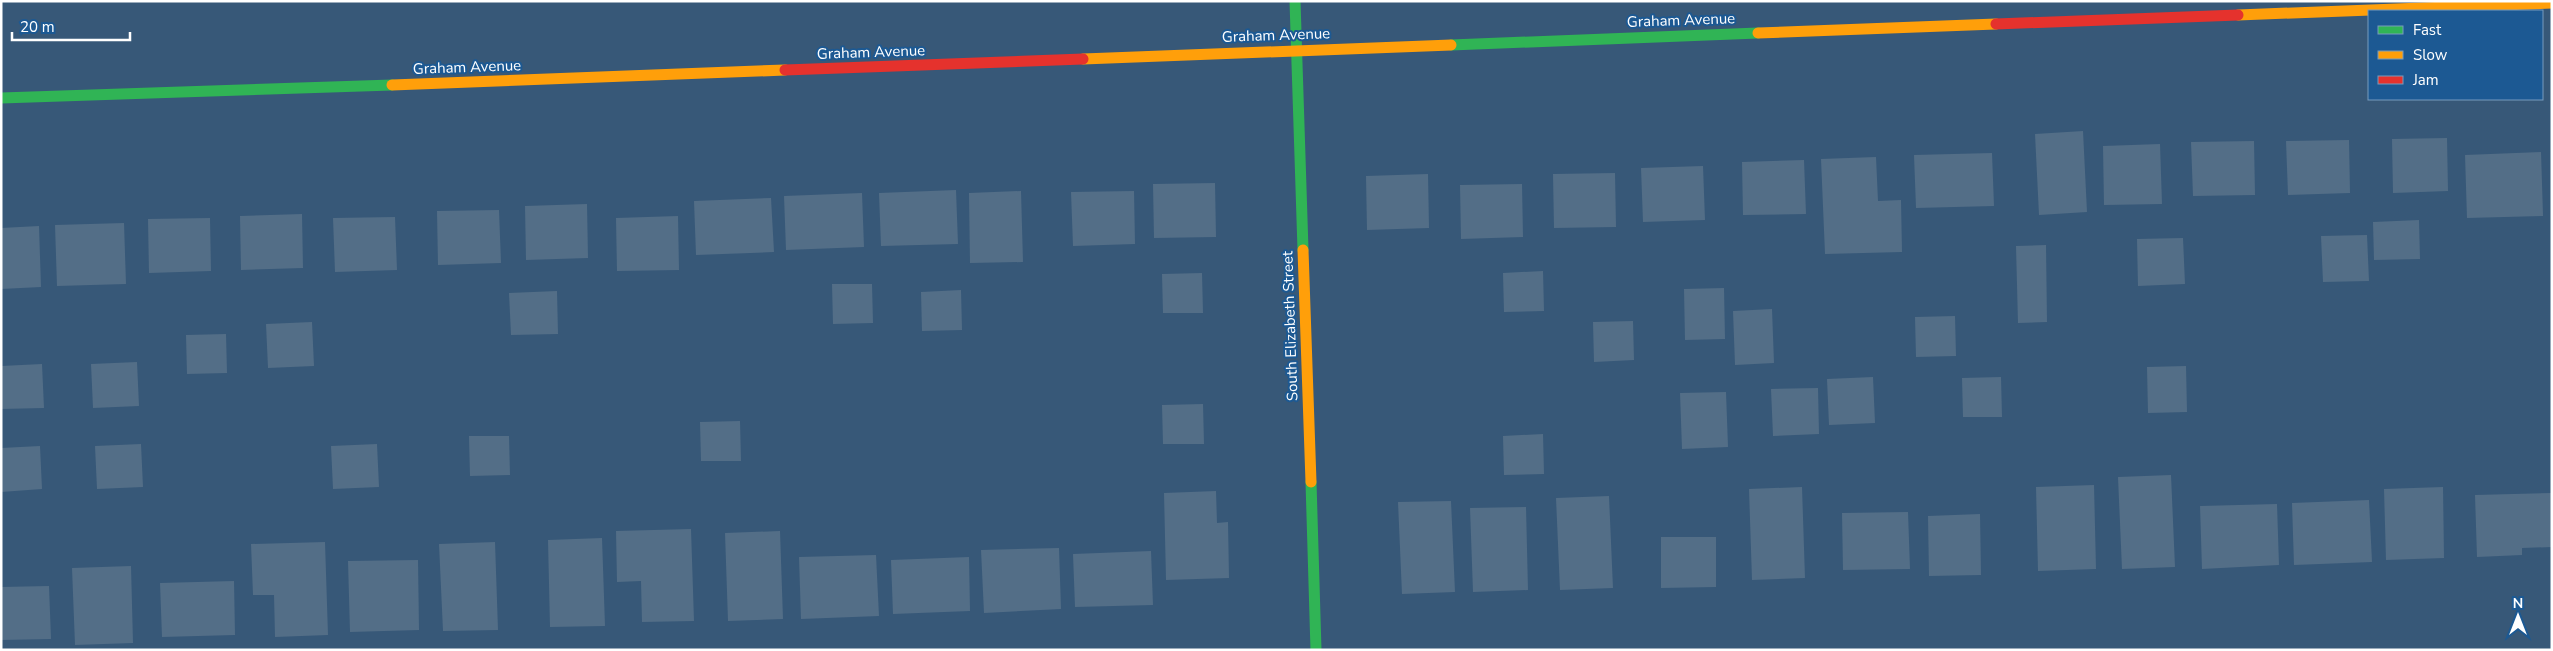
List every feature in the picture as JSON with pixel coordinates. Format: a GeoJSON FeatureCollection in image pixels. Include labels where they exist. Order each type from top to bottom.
{"type":"FeatureCollection","features":[{"type":"Feature","properties":{"kind":"street","name":"South Elizabeth Street"},"geometry":{"type":"LineString","coordinates":[[1295,1],[1316,650]]}},
{"type":"Feature","properties":{"kind":"street","name":"Graham Avenue"},"geometry":{"type":"LineString","coordinates":[[1,98],[598,78],[1296,49],[2552,3]]}},
{"type":"Feature","properties":{"kind":"building"},"geometry":{"type":"Polygon","coordinates":[[[2083,131],[2087,212],[2039,215],[2035,134],[2083,131]]]}},
{"type":"Feature","properties":{"kind":"building"},"geometry":{"type":"Polygon","coordinates":[[[2447,138],[2448,191],[2393,193],[2392,139],[2447,138]]]}},
{"type":"Feature","properties":{"kind":"building"},"geometry":{"type":"Polygon","coordinates":[[[2349,140],[2350,193],[2288,195],[2286,141],[2349,140]]]}},
{"type":"Feature","properties":{"kind":"building"},"geometry":{"type":"Polygon","coordinates":[[[2254,141],[2255,195],[2193,196],[2191,142],[2254,141]]]}},
{"type":"Feature","properties":{"kind":"building"},"geometry":{"type":"Polygon","coordinates":[[[2160,144],[2162,204],[2104,205],[2103,146],[2160,144]]]}},
{"type":"Feature","properties":{"kind":"building"},"geometry":{"type":"Polygon","coordinates":[[[2541,152],[2543,216],[2467,218],[2465,155],[2541,152]]]}},
{"type":"Feature","properties":{"kind":"building"},"geometry":{"type":"Polygon","coordinates":[[[1992,153],[1994,206],[1916,208],[1914,155],[1992,153]]]}},
{"type":"Feature","properties":{"kind":"building"},"geometry":{"type":"Polygon","coordinates":[[[1876,157],[1878,201],[1901,200],[1902,252],[1825,254],[1821,159],[1876,157]]]}},
{"type":"Feature","properties":{"kind":"building"},"geometry":{"type":"Polygon","coordinates":[[[1804,160],[1806,214],[1743,215],[1742,162],[1804,160]]]}},
{"type":"Feature","properties":{"kind":"building"},"geometry":{"type":"Polygon","coordinates":[[[1703,166],[1705,220],[1643,222],[1641,168],[1703,166]]]}},
{"type":"Feature","properties":{"kind":"building"},"geometry":{"type":"Polygon","coordinates":[[[1615,173],[1616,227],[1554,228],[1553,174],[1615,173]]]}},
{"type":"Feature","properties":{"kind":"building"},"geometry":{"type":"Polygon","coordinates":[[[1428,174],[1429,228],[1367,230],[1366,176],[1428,174]]]}},
{"type":"Feature","properties":{"kind":"building"},"geometry":{"type":"Polygon","coordinates":[[[1215,183],[1216,237],[1154,238],[1153,184],[1215,183]]]}},
{"type":"Feature","properties":{"kind":"building"},"geometry":{"type":"Polygon","coordinates":[[[1522,184],[1523,237],[1461,239],[1460,185],[1522,184]]]}},
{"type":"Feature","properties":{"kind":"building"},"geometry":{"type":"Polygon","coordinates":[[[956,190],[958,244],[881,246],[879,193],[956,190]]]}},
{"type":"Feature","properties":{"kind":"building"},"geometry":{"type":"Polygon","coordinates":[[[1021,191],[1023,262],[970,263],[969,193],[1021,191]]]}},
{"type":"Feature","properties":{"kind":"building"},"geometry":{"type":"Polygon","coordinates":[[[1134,191],[1135,244],[1073,246],[1071,192],[1134,191]]]}},
{"type":"Feature","properties":{"kind":"building"},"geometry":{"type":"Polygon","coordinates":[[[862,193],[864,247],[786,250],[784,196],[862,193]]]}},
{"type":"Feature","properties":{"kind":"building"},"geometry":{"type":"Polygon","coordinates":[[[771,198],[774,252],[696,255],[694,201],[771,198]]]}},
{"type":"Feature","properties":{"kind":"building"},"geometry":{"type":"Polygon","coordinates":[[[587,204],[588,258],[526,260],[525,206],[587,204]]]}},
{"type":"Feature","properties":{"kind":"building"},"geometry":{"type":"Polygon","coordinates":[[[499,210],[501,263],[438,265],[437,211],[499,210]]]}},
{"type":"Feature","properties":{"kind":"building"},"geometry":{"type":"Polygon","coordinates":[[[302,214],[303,268],[241,270],[240,216],[302,214]]]}},
{"type":"Feature","properties":{"kind":"building"},"geometry":{"type":"Polygon","coordinates":[[[678,216],[679,270],[617,271],[616,218],[678,216]]]}},
{"type":"Feature","properties":{"kind":"building"},"geometry":{"type":"Polygon","coordinates":[[[395,217],[397,270],[335,272],[333,218],[395,217]]]}},
{"type":"Feature","properties":{"kind":"building"},"geometry":{"type":"Polygon","coordinates":[[[210,218],[211,271],[149,273],[148,219],[210,218]]]}},
{"type":"Feature","properties":{"kind":"building"},"geometry":{"type":"Polygon","coordinates":[[[2419,220],[2420,259],[2374,260],[2373,222],[2419,220]]]}},
{"type":"Feature","properties":{"kind":"building"},"geometry":{"type":"Polygon","coordinates":[[[124,223],[126,284],[57,286],[55,225],[124,223]]]}},
{"type":"Feature","properties":{"kind":"building"},"geometry":{"type":"Polygon","coordinates":[[[39,226],[41,287],[1,289],[1,228],[39,226]]]}},
{"type":"Feature","properties":{"kind":"building"},"geometry":{"type":"Polygon","coordinates":[[[2367,235],[2369,281],[2323,282],[2321,236],[2367,235]]]}},
{"type":"Feature","properties":{"kind":"building"},"geometry":{"type":"Polygon","coordinates":[[[2183,238],[2185,284],[2138,286],[2137,239],[2183,238]]]}},
{"type":"Feature","properties":{"kind":"building"},"geometry":{"type":"Polygon","coordinates":[[[2046,245],[2047,322],[2018,323],[2016,246],[2046,245]]]}},
{"type":"Feature","properties":{"kind":"building"},"geometry":{"type":"Polygon","coordinates":[[[1543,271],[1544,311],[1504,312],[1503,273],[1543,271]]]}},
{"type":"Feature","properties":{"kind":"building"},"geometry":{"type":"Polygon","coordinates":[[[1202,273],[1203,313],[1163,313],[1162,274],[1202,273]]]}},
{"type":"Feature","properties":{"kind":"building"},"geometry":{"type":"Polygon","coordinates":[[[832,284],[872,284],[873,323],[833,324],[832,284]]]}},
{"type":"Feature","properties":{"kind":"building"},"geometry":{"type":"Polygon","coordinates":[[[1724,288],[1725,339],[1685,340],[1684,289],[1724,288]]]}},
{"type":"Feature","properties":{"kind":"building"},"geometry":{"type":"Polygon","coordinates":[[[961,290],[962,330],[922,331],[921,292],[961,290]]]}},
{"type":"Feature","properties":{"kind":"building"},"geometry":{"type":"Polygon","coordinates":[[[557,291],[558,334],[511,335],[509,293],[557,291]]]}},
{"type":"Feature","properties":{"kind":"building"},"geometry":{"type":"Polygon","coordinates":[[[1772,309],[1774,363],[1735,365],[1733,311],[1772,309]]]}},
{"type":"Feature","properties":{"kind":"building"},"geometry":{"type":"Polygon","coordinates":[[[1955,316],[1956,356],[1916,357],[1915,317],[1955,316]]]}},
{"type":"Feature","properties":{"kind":"building"},"geometry":{"type":"Polygon","coordinates":[[[1633,321],[1634,360],[1594,362],[1593,322],[1633,321]]]}},
{"type":"Feature","properties":{"kind":"building"},"geometry":{"type":"Polygon","coordinates":[[[312,322],[314,366],[268,368],[266,324],[312,322]]]}},
{"type":"Feature","properties":{"kind":"building"},"geometry":{"type":"Polygon","coordinates":[[[226,334],[227,373],[187,374],[186,335],[226,334]]]}},
{"type":"Feature","properties":{"kind":"building"},"geometry":{"type":"Polygon","coordinates":[[[137,362],[139,406],[93,408],[91,364],[137,362]]]}},
{"type":"Feature","properties":{"kind":"building"},"geometry":{"type":"Polygon","coordinates":[[[42,364],[44,408],[1,409],[1,366],[42,364]]]}},
{"type":"Feature","properties":{"kind":"building"},"geometry":{"type":"Polygon","coordinates":[[[2186,366],[2187,412],[2148,413],[2147,367],[2186,366]]]}},
{"type":"Feature","properties":{"kind":"building"},"geometry":{"type":"Polygon","coordinates":[[[1873,377],[1875,423],[1829,425],[1827,379],[1873,377]]]}},
{"type":"Feature","properties":{"kind":"building"},"geometry":{"type":"Polygon","coordinates":[[[2001,377],[2002,417],[1963,417],[1962,378],[2001,377]]]}},
{"type":"Feature","properties":{"kind":"building"},"geometry":{"type":"Polygon","coordinates":[[[1818,388],[1819,434],[1773,436],[1771,389],[1818,388]]]}},
{"type":"Feature","properties":{"kind":"building"},"geometry":{"type":"Polygon","coordinates":[[[1726,392],[1728,447],[1682,449],[1680,393],[1726,392]]]}},
{"type":"Feature","properties":{"kind":"building"},"geometry":{"type":"Polygon","coordinates":[[[1203,404],[1204,444],[1163,444],[1162,405],[1203,404]]]}},
{"type":"Feature","properties":{"kind":"building"},"geometry":{"type":"Polygon","coordinates":[[[740,421],[741,461],[701,461],[700,422],[740,421]]]}},
{"type":"Feature","properties":{"kind":"building"},"geometry":{"type":"Polygon","coordinates":[[[1543,434],[1544,474],[1504,475],[1503,436],[1543,434]]]}},
{"type":"Feature","properties":{"kind":"building"},"geometry":{"type":"Polygon","coordinates":[[[469,436],[509,436],[510,475],[470,476],[469,436]]]}},
{"type":"Feature","properties":{"kind":"building"},"geometry":{"type":"Polygon","coordinates":[[[141,444],[143,487],[97,489],[95,446],[141,444]]]}},
{"type":"Feature","properties":{"kind":"building"},"geometry":{"type":"Polygon","coordinates":[[[377,444],[379,487],[333,489],[331,446],[377,444]]]}},
{"type":"Feature","properties":{"kind":"building"},"geometry":{"type":"Polygon","coordinates":[[[40,446],[42,489],[1,492],[1,448],[40,446]]]}},
{"type":"Feature","properties":{"kind":"building"},"geometry":{"type":"Polygon","coordinates":[[[2171,475],[2175,567],[2122,569],[2118,477],[2171,475]]]}},
{"type":"Feature","properties":{"kind":"building"},"geometry":{"type":"Polygon","coordinates":[[[2094,485],[2096,569],[2038,571],[2036,487],[2094,485]]]}},
{"type":"Feature","properties":{"kind":"building"},"geometry":{"type":"Polygon","coordinates":[[[1802,487],[1805,578],[1752,580],[1749,489],[1802,487]]]}},
{"type":"Feature","properties":{"kind":"building"},"geometry":{"type":"Polygon","coordinates":[[[2443,487],[2444,558],[2386,560],[2384,489],[2443,487]]]}},
{"type":"Feature","properties":{"kind":"building"},"geometry":{"type":"Polygon","coordinates":[[[1216,491],[1217,523],[1228,522],[1229,578],[1166,580],[1164,493],[1216,491]]]}},
{"type":"Feature","properties":{"kind":"building"},"geometry":{"type":"Polygon","coordinates":[[[2552,493],[2552,547],[2522,548],[2522,555],[2477,557],[2475,495],[2552,493]]]}},
{"type":"Feature","properties":{"kind":"building"},"geometry":{"type":"Polygon","coordinates":[[[1609,496],[1613,588],[1560,590],[1556,498],[1609,496]]]}},
{"type":"Feature","properties":{"kind":"building"},"geometry":{"type":"Polygon","coordinates":[[[2369,500],[2372,562],[2294,565],[2292,503],[2369,500]]]}},
{"type":"Feature","properties":{"kind":"building"},"geometry":{"type":"Polygon","coordinates":[[[1451,501],[1455,592],[1402,594],[1398,502],[1451,501]]]}},
{"type":"Feature","properties":{"kind":"building"},"geometry":{"type":"Polygon","coordinates":[[[2277,504],[2279,565],[2202,569],[2200,506],[2277,504]]]}},
{"type":"Feature","properties":{"kind":"building"},"geometry":{"type":"Polygon","coordinates":[[[1526,507],[1528,590],[1473,592],[1470,508],[1526,507]]]}},
{"type":"Feature","properties":{"kind":"building"},"geometry":{"type":"Polygon","coordinates":[[[1908,512],[1910,569],[1843,570],[1842,513],[1908,512]]]}},
{"type":"Feature","properties":{"kind":"building"},"geometry":{"type":"Polygon","coordinates":[[[1980,514],[1981,575],[1929,576],[1928,516],[1980,514]]]}},
{"type":"Feature","properties":{"kind":"building"},"geometry":{"type":"Polygon","coordinates":[[[691,529],[694,621],[642,622],[641,581],[617,582],[616,531],[691,529]]]}},
{"type":"Feature","properties":{"kind":"building"},"geometry":{"type":"Polygon","coordinates":[[[780,531],[783,619],[728,621],[725,533],[780,531]]]}},
{"type":"Feature","properties":{"kind":"building"},"geometry":{"type":"Polygon","coordinates":[[[1661,537],[1716,537],[1716,587],[1661,588],[1661,537]]]}},
{"type":"Feature","properties":{"kind":"building"},"geometry":{"type":"Polygon","coordinates":[[[602,538],[605,626],[550,627],[548,540],[602,538]]]}},
{"type":"Feature","properties":{"kind":"building"},"geometry":{"type":"Polygon","coordinates":[[[325,542],[328,635],[275,637],[274,595],[253,595],[251,544],[325,542]]]}},
{"type":"Feature","properties":{"kind":"building"},"geometry":{"type":"Polygon","coordinates":[[[495,542],[498,630],[443,631],[439,544],[495,542]]]}},
{"type":"Feature","properties":{"kind":"building"},"geometry":{"type":"Polygon","coordinates":[[[1059,548],[1061,609],[984,613],[981,550],[1059,548]]]}},
{"type":"Feature","properties":{"kind":"building"},"geometry":{"type":"Polygon","coordinates":[[[1151,551],[1153,605],[1075,607],[1073,554],[1151,551]]]}},
{"type":"Feature","properties":{"kind":"building"},"geometry":{"type":"Polygon","coordinates":[[[876,555],[879,616],[801,619],[799,557],[876,555]]]}},
{"type":"Feature","properties":{"kind":"building"},"geometry":{"type":"Polygon","coordinates":[[[969,557],[970,611],[893,614],[891,560],[969,557]]]}},
{"type":"Feature","properties":{"kind":"building"},"geometry":{"type":"Polygon","coordinates":[[[418,560],[419,630],[350,632],[348,561],[418,560]]]}},
{"type":"Feature","properties":{"kind":"building"},"geometry":{"type":"Polygon","coordinates":[[[131,566],[133,643],[75,645],[72,568],[131,566]]]}},
{"type":"Feature","properties":{"kind":"building"},"geometry":{"type":"Polygon","coordinates":[[[234,581],[235,635],[162,637],[160,583],[234,581]]]}},
{"type":"Feature","properties":{"kind":"building"},"geometry":{"type":"Polygon","coordinates":[[[49,586],[51,639],[1,640],[1,587],[49,586]]]}},
{"type":"Feature","properties":{"kind":"traffic: fast"},"geometry":{"type":"LineString","coordinates":[[1295,1],[1303,250]]}},
{"type":"Feature","properties":{"kind":"traffic: fast"},"geometry":{"type":"LineString","coordinates":[[1451,45],[1758,33]]}},
{"type":"Feature","properties":{"kind":"traffic: fast"},"geometry":{"type":"LineString","coordinates":[[1,98],[392,85]]}},
{"type":"Feature","properties":{"kind":"traffic: fast"},"geometry":{"type":"LineString","coordinates":[[1311,482],[1316,650]]}},
{"type":"Feature","properties":{"kind":"traffic: slow"},"geometry":{"type":"LineString","coordinates":[[2369,10],[2552,3]]}},
{"type":"Feature","properties":{"kind":"traffic: slow"},"geometry":{"type":"LineString","coordinates":[[2238,15],[2368,10]]}},
{"type":"Feature","properties":{"kind":"traffic: slow"},"geometry":{"type":"LineString","coordinates":[[1758,33],[1996,24]]}},
{"type":"Feature","properties":{"kind":"traffic: slow"},"geometry":{"type":"LineString","coordinates":[[1083,59],[1451,45]]}},
{"type":"Feature","properties":{"kind":"traffic: slow"},"geometry":{"type":"LineString","coordinates":[[392,85],[785,70]]}},
{"type":"Feature","properties":{"kind":"traffic: slow"},"geometry":{"type":"LineString","coordinates":[[1303,250],[1311,482]]}},
{"type":"Feature","properties":{"kind":"traffic: jam"},"geometry":{"type":"LineString","coordinates":[[1996,24],[2238,15]]}},
{"type":"Feature","properties":{"kind":"traffic: jam"},"geometry":{"type":"LineString","coordinates":[[785,70],[1083,59]]}}]}
